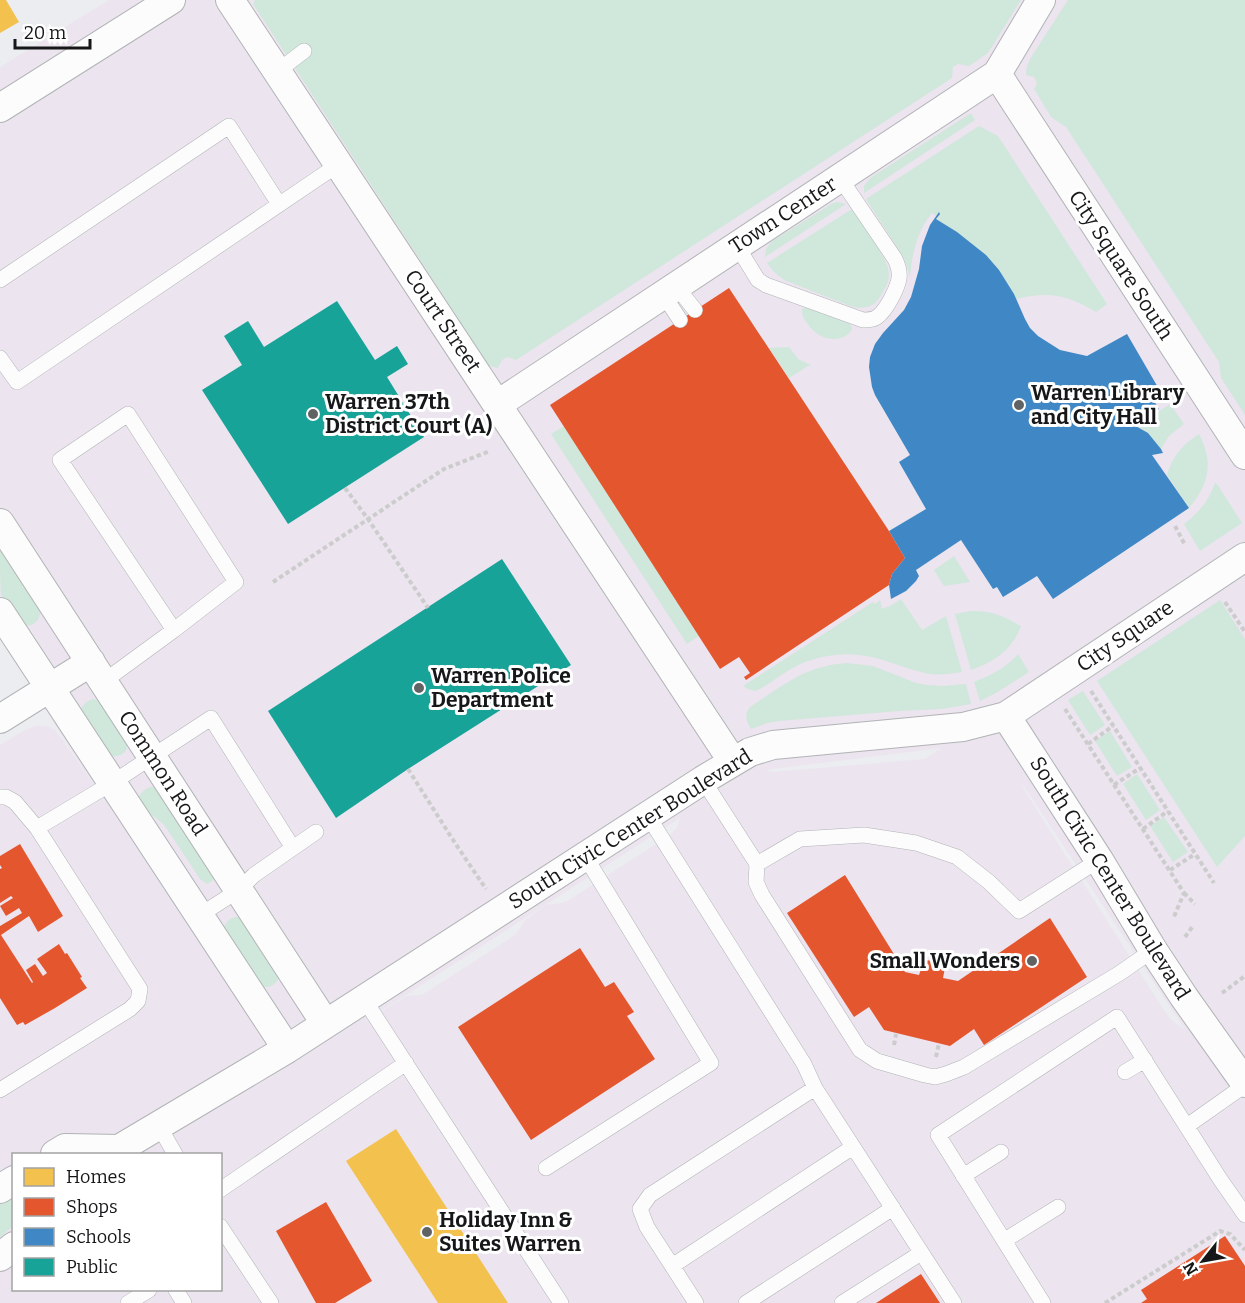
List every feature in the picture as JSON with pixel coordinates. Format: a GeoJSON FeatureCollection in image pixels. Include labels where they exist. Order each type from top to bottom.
{"type":"FeatureCollection","features":[{"type":"Feature","properties":{"kind":"street"},"geometry":{"type":"LineString","coordinates":[[0,108],[171,0]]}},
{"type":"Feature","properties":{"kind":"street","name":"Court Street"},"geometry":{"type":"LineString","coordinates":[[231,0],[733,762]]}},
{"type":"Feature","properties":{"kind":"street","name":"Town Center"},"geometry":{"type":"LineString","coordinates":[[498,404],[997,74],[1041,0]]}},
{"type":"Feature","properties":{"kind":"street","name":"City Square South"},"geometry":{"type":"LineString","coordinates":[[997,74],[1245,455]]}},
{"type":"Feature","properties":{"kind":"street","name":"Common Road"},"geometry":{"type":"LineString","coordinates":[[0,524],[325,1023]]}},
{"type":"Feature","properties":{"kind":"street","name":"City Square"},"geometry":{"type":"LineString","coordinates":[[1006,716],[1245,557]]}},
{"type":"Feature","properties":{"kind":"street"},"geometry":{"type":"LineString","coordinates":[[0,612],[287,1048]]}},
{"type":"Feature","properties":{"kind":"street"},"geometry":{"type":"LineString","coordinates":[[0,719],[51,688],[97,672]]}},
{"type":"Feature","properties":{"kind":"street","name":"South Civic Center Boulevard"},"geometry":{"type":"LineString","coordinates":[[117,1152],[287,1048],[750,752],[773,745],[963,727],[1006,716],[1100,860],[1184,997],[1245,1084]]}},
{"type":"Feature","properties":{"kind":"street"},"geometry":{"type":"LineString","coordinates":[[58,1153],[65,1148],[117,1152]]}},
{"type":"Feature","properties":{"kind":"street"},"geometry":{"type":"LineString","coordinates":[[0,1257],[12,1248]]}},
{"type":"Feature","properties":{"kind":"lane"},"geometry":{"type":"LineString","coordinates":[[278,71],[304,51]]}},
{"type":"Feature","properties":{"kind":"lane"},"geometry":{"type":"LineString","coordinates":[[0,280],[230,126],[279,204]]}},
{"type":"Feature","properties":{"kind":"lane"},"geometry":{"type":"LineString","coordinates":[[0,358],[16,382],[339,164]]}},
{"type":"Feature","properties":{"kind":"lane"},"geometry":{"type":"LineString","coordinates":[[737,246],[758,280],[771,288],[863,320],[877,317],[885,310],[897,287],[898,266],[840,178]]}},
{"type":"Feature","properties":{"kind":"lane"},"geometry":{"type":"LineString","coordinates":[[670,290],[695,310]]}},
{"type":"Feature","properties":{"kind":"lane"},"geometry":{"type":"LineString","coordinates":[[670,290],[680,320]]}},
{"type":"Feature","properties":{"kind":"lane"},"geometry":{"type":"LineString","coordinates":[[97,672],[174,630],[236,582],[128,414],[60,460],[174,630]]}},
{"type":"Feature","properties":{"kind":"lane"},"geometry":{"type":"LineString","coordinates":[[37,828],[112,783],[211,718],[293,848]]}},
{"type":"Feature","properties":{"kind":"lane"},"geometry":{"type":"LineString","coordinates":[[703,780],[757,864],[756,882],[762,895],[860,1050],[877,1061],[934,1077],[964,1067],[1154,950]]}},
{"type":"Feature","properties":{"kind":"lane"},"geometry":{"type":"LineString","coordinates":[[0,797],[6,797],[15,802],[37,828],[140,989],[138,1001],[130,1009],[0,1090]]}},
{"type":"Feature","properties":{"kind":"lane"},"geometry":{"type":"LineString","coordinates":[[648,816],[804,1064],[815,1088],[954,1303]]}},
{"type":"Feature","properties":{"kind":"lane"},"geometry":{"type":"LineString","coordinates":[[200,915],[239,890],[254,875],[316,832]]}},
{"type":"Feature","properties":{"kind":"lane"},"geometry":{"type":"LineString","coordinates":[[757,864],[800,839],[864,835],[916,843],[957,857],[989,882],[1019,911],[1100,860]]}},
{"type":"Feature","properties":{"kind":"lane"},"geometry":{"type":"LineString","coordinates":[[546,1167],[711,1063],[585,856]]}},
{"type":"Feature","properties":{"kind":"lane"},"geometry":{"type":"LineString","coordinates":[[364,999],[561,1303]]}},
{"type":"Feature","properties":{"kind":"lane"},"geometry":{"type":"LineString","coordinates":[[1043,1303],[938,1135],[1117,1017],[1245,1215]]}},
{"type":"Feature","properties":{"kind":"lane"},"geometry":{"type":"LineString","coordinates":[[1125,1072],[1145,1060]]}},
{"type":"Feature","properties":{"kind":"lane"},"geometry":{"type":"LineString","coordinates":[[222,1189],[406,1063]]}},
{"type":"Feature","properties":{"kind":"lane"},"geometry":{"type":"LineString","coordinates":[[1186,1126],[1245,1084]]}},
{"type":"Feature","properties":{"kind":"lane"},"geometry":{"type":"LineString","coordinates":[[696,1303],[648,1227],[640,1209],[650,1195],[815,1088]]}},
{"type":"Feature","properties":{"kind":"lane"},"geometry":{"type":"LineString","coordinates":[[159,1126],[174,1153]]}},
{"type":"Feature","properties":{"kind":"lane"},"geometry":{"type":"LineString","coordinates":[[672,1266],[854,1147]]}},
{"type":"Feature","properties":{"kind":"lane"},"geometry":{"type":"LineString","coordinates":[[963,1176],[1001,1152]]}},
{"type":"Feature","properties":{"kind":"lane"},"geometry":{"type":"LineString","coordinates":[[1005,1240],[1058,1207]]}},
{"type":"Feature","properties":{"kind":"lane"},"geometry":{"type":"LineString","coordinates":[[746,1303],[893,1208]]}},
{"type":"Feature","properties":{"kind":"lane"},"geometry":{"type":"LineString","coordinates":[[222,1229],[271,1303]]}},
{"type":"Feature","properties":{"kind":"lane"},"geometry":{"type":"LineString","coordinates":[[842,1303],[921,1253]]}},
{"type":"Feature","properties":{"kind":"lane"},"geometry":{"type":"LineString","coordinates":[[128,1303],[147,1291]]}},
{"type":"Feature","properties":{"kind":"path"},"geometry":{"type":"LineString","coordinates":[[273,582],[444,469],[490,451]]}},
{"type":"Feature","properties":{"kind":"path"},"geometry":{"type":"LineString","coordinates":[[345,488],[428,608]]}},
{"type":"Feature","properties":{"kind":"path"},"geometry":{"type":"LineString","coordinates":[[1174,526],[1185,545]]}},
{"type":"Feature","properties":{"kind":"path"},"geometry":{"type":"LineString","coordinates":[[1220,594],[1245,632]]}},
{"type":"Feature","properties":{"kind":"path"},"geometry":{"type":"LineString","coordinates":[[1086,683],[1214,883]]}},
{"type":"Feature","properties":{"kind":"path"},"geometry":{"type":"LineString","coordinates":[[1060,700],[1184,893],[1195,904]]}},
{"type":"Feature","properties":{"kind":"path"},"geometry":{"type":"LineString","coordinates":[[1088,744],[1113,726]]}},
{"type":"Feature","properties":{"kind":"path"},"geometry":{"type":"LineString","coordinates":[[1114,785],[1140,768]]}},
{"type":"Feature","properties":{"kind":"path"},"geometry":{"type":"LineString","coordinates":[[408,769],[454,843],[490,895]]}},
{"type":"Feature","properties":{"kind":"path"},"geometry":{"type":"LineString","coordinates":[[1143,828],[1168,811]]}},
{"type":"Feature","properties":{"kind":"path"},"geometry":{"type":"LineString","coordinates":[[1170,870],[1195,854]]}},
{"type":"Feature","properties":{"kind":"path"},"geometry":{"type":"LineString","coordinates":[[1173,919],[1184,893]]}},
{"type":"Feature","properties":{"kind":"path"},"geometry":{"type":"LineString","coordinates":[[1185,937],[1193,926]]}},
{"type":"Feature","properties":{"kind":"path"},"geometry":{"type":"LineString","coordinates":[[1222,993],[1245,976]]}},
{"type":"Feature","properties":{"kind":"path"},"geometry":{"type":"LineString","coordinates":[[1105,1303],[1220,1230],[1230,1234],[1245,1250]]}},
{"type":"Feature","properties":{"kind":"shaded area"},"geometry":{"type":"Polygon","coordinates":[[[109,0],[1245,0],[1245,1303],[0,1303],[0,745],[27,729],[47,726],[60,736],[96,789],[0,638],[0,67],[109,0]],[[941,748],[765,770],[773,772],[925,759],[941,748]],[[1021,782],[1165,1012],[1172,1021],[1184,1029],[1184,1028],[1021,782]],[[680,818],[364,1022],[407,996],[422,995],[509,939],[516,934],[525,920],[546,905],[569,900],[670,835],[677,828],[680,818]]]}},
{"type":"Feature","properties":{"kind":"green space"},"geometry":{"type":"Polygon","coordinates":[[[255,0],[1021,0],[988,53],[969,66],[958,64],[953,67],[952,78],[516,360],[507,357],[502,360],[498,368],[486,365],[461,329],[458,318],[253,4],[255,0]]]}},
{"type":"Feature","properties":{"kind":"green space"},"geometry":{"type":"Polygon","coordinates":[[[1068,0],[1245,0],[1245,415],[1221,378],[1219,362],[1066,127],[1051,117],[1034,89],[1037,83],[1034,77],[1026,75],[1030,59],[1068,0]]]}},
{"type":"Feature","properties":{"kind":"green space"},"geometry":{"type":"Polygon","coordinates":[[[971,113],[975,120],[864,193],[864,186],[870,178],[971,113]]]}},
{"type":"Feature","properties":{"kind":"green space"},"geometry":{"type":"Polygon","coordinates":[[[979,126],[998,136],[1107,304],[1096,312],[1067,298],[1057,296],[1038,295],[1016,299],[1002,276],[982,254],[959,234],[936,219],[939,212],[936,216],[932,213],[919,235],[910,277],[905,260],[866,199],[979,126]]]}},
{"type":"Feature","properties":{"kind":"green space"},"geometry":{"type":"Polygon","coordinates":[[[838,202],[846,204],[765,257],[766,249],[771,242],[838,202]]]}},
{"type":"Feature","properties":{"kind":"green space"},"geometry":{"type":"Polygon","coordinates":[[[852,209],[888,267],[889,277],[886,285],[873,305],[862,308],[853,307],[784,280],[767,263],[852,209]]]}},
{"type":"Feature","properties":{"kind":"green space"},"geometry":{"type":"Polygon","coordinates":[[[805,308],[850,324],[852,330],[841,338],[822,336],[811,329],[805,320],[802,309],[805,308]]]}},
{"type":"Feature","properties":{"kind":"green space"},"geometry":{"type":"Polygon","coordinates":[[[789,347],[798,359],[811,365],[789,378],[769,348],[789,347]]]}},
{"type":"Feature","properties":{"kind":"green space"},"geometry":{"type":"Polygon","coordinates":[[[1170,404],[1184,424],[1169,436],[1161,449],[1148,433],[1137,426],[1170,404]]]}},
{"type":"Feature","properties":{"kind":"green space"},"geometry":{"type":"Polygon","coordinates":[[[564,426],[699,636],[687,644],[551,434],[564,426]]]}},
{"type":"Feature","properties":{"kind":"green space"},"geometry":{"type":"Polygon","coordinates":[[[1199,434],[1207,454],[1207,473],[1201,490],[1189,508],[1167,475],[1179,452],[1199,434]]]}},
{"type":"Feature","properties":{"kind":"green space"},"geometry":{"type":"Polygon","coordinates":[[[1215,483],[1242,523],[1200,551],[1184,524],[1203,506],[1215,483]]]}},
{"type":"Feature","properties":{"kind":"green space"},"geometry":{"type":"Polygon","coordinates":[[[0,546],[40,607],[40,616],[32,625],[24,625],[18,620],[1,594],[0,546]]]}},
{"type":"Feature","properties":{"kind":"green space"},"geometry":{"type":"Polygon","coordinates":[[[954,556],[970,582],[944,586],[934,570],[954,556]]]}},
{"type":"Feature","properties":{"kind":"green space"},"geometry":{"type":"Polygon","coordinates":[[[901,599],[922,630],[946,616],[962,672],[930,674],[876,658],[837,655],[801,664],[756,691],[743,686],[873,602],[875,604],[880,600],[882,609],[901,599]]]}},
{"type":"Feature","properties":{"kind":"green space"},"geometry":{"type":"Polygon","coordinates":[[[1220,600],[1245,639],[1245,836],[1217,867],[1097,681],[1220,600]]]}},
{"type":"Feature","properties":{"kind":"green space"},"geometry":{"type":"Polygon","coordinates":[[[971,611],[997,614],[1021,626],[1013,641],[1002,654],[971,670],[955,614],[971,611]]]}},
{"type":"Feature","properties":{"kind":"green space"},"geometry":{"type":"Polygon","coordinates":[[[1018,654],[1029,672],[980,701],[974,682],[998,671],[1018,654]]]}},
{"type":"Feature","properties":{"kind":"green space"},"geometry":{"type":"Polygon","coordinates":[[[846,663],[873,666],[916,683],[943,686],[966,684],[971,704],[942,709],[779,721],[751,729],[746,718],[750,707],[807,672],[846,663]]]}},
{"type":"Feature","properties":{"kind":"green space"},"geometry":{"type":"Polygon","coordinates":[[[1083,691],[1105,725],[1090,735],[1068,700],[1083,691]]]}},
{"type":"Feature","properties":{"kind":"green space"},"geometry":{"type":"Polygon","coordinates":[[[92,699],[98,700],[128,745],[122,754],[110,756],[80,711],[84,704],[92,699]]]}},
{"type":"Feature","properties":{"kind":"green space"},"geometry":{"type":"Polygon","coordinates":[[[1110,731],[1132,767],[1117,776],[1095,741],[1110,731]]]}},
{"type":"Feature","properties":{"kind":"green space"},"geometry":{"type":"Polygon","coordinates":[[[1137,774],[1160,810],[1146,820],[1123,784],[1137,774]]]}},
{"type":"Feature","properties":{"kind":"green space"},"geometry":{"type":"Polygon","coordinates":[[[150,787],[156,787],[214,879],[211,882],[207,884],[200,879],[165,826],[141,804],[139,797],[150,787]]]}},
{"type":"Feature","properties":{"kind":"green space"},"geometry":{"type":"Polygon","coordinates":[[[1164,817],[1188,852],[1173,862],[1150,826],[1164,817]]]}},
{"type":"Feature","properties":{"kind":"green space"},"geometry":{"type":"Polygon","coordinates":[[[241,917],[280,975],[273,985],[262,987],[223,929],[228,921],[241,917]]]}},
{"type":"Feature","properties":{"kind":"green space"},"geometry":{"type":"Polygon","coordinates":[[[12,1195],[12,1227],[0,1237],[0,1203],[12,1195]]]}},
{"type":"Feature","properties":{"kind":"building: Homes"},"geometry":{"type":"Polygon","coordinates":[[[0,0],[6,0],[19,22],[0,33],[0,0]]]}},
{"type":"Feature","properties":{"kind":"building: Homes","name":"Holiday Inn & Suites Warren"},"geometry":{"type":"Polygon","coordinates":[[[396,1129],[508,1303],[438,1303],[346,1161],[396,1129]]]}},
{"type":"Feature","properties":{"kind":"building: Shops"},"geometry":{"type":"Polygon","coordinates":[[[729,288],[905,558],[892,574],[889,585],[746,680],[744,677],[750,673],[739,657],[720,669],[550,405],[729,288]]]}},
{"type":"Feature","properties":{"kind":"building: Shops"},"geometry":{"type":"Polygon","coordinates":[[[20,844],[63,916],[38,932],[29,916],[1,935],[32,983],[26,970],[35,964],[43,976],[47,973],[37,959],[59,944],[65,954],[67,953],[87,988],[25,1025],[23,1022],[17,1025],[0,998],[0,926],[22,913],[19,908],[6,916],[0,906],[13,898],[11,896],[0,903],[0,869],[2,868],[0,856],[20,844]]]}},
{"type":"Feature","properties":{"kind":"building: Shops","name":"Small Wonders"},"geometry":{"type":"Polygon","coordinates":[[[845,875],[905,972],[919,975],[924,960],[946,962],[943,978],[958,981],[1050,918],[1087,977],[984,1045],[974,1029],[950,1046],[884,1030],[869,1007],[854,1017],[787,913],[845,875]]]}},
{"type":"Feature","properties":{"kind":"building: Shops"},"geometry":{"type":"Polygon","coordinates":[[[580,948],[605,987],[614,982],[634,1012],[627,1016],[655,1059],[531,1140],[458,1027],[580,948]]]}},
{"type":"Feature","properties":{"kind":"building: Shops"},"geometry":{"type":"Polygon","coordinates":[[[326,1202],[372,1281],[335,1303],[316,1303],[276,1231],[326,1202]]]}},
{"type":"Feature","properties":{"kind":"building: Shops"},"geometry":{"type":"Polygon","coordinates":[[[1225,1236],[1245,1266],[1245,1303],[1141,1303],[1147,1299],[1141,1290],[1225,1236]]]}},
{"type":"Feature","properties":{"kind":"building: Shops"},"geometry":{"type":"Polygon","coordinates":[[[921,1274],[940,1303],[876,1303],[921,1274]]]}},
{"type":"Feature","properties":{"kind":"building: Schools","name":"Warren Library and City Hall"},"geometry":{"type":"Polygon","coordinates":[[[939,212],[936,219],[986,255],[999,270],[1014,294],[1030,328],[1038,336],[1060,350],[1087,356],[1127,334],[1163,396],[1154,401],[1159,409],[1134,425],[1148,433],[1161,449],[1163,453],[1152,455],[1189,508],[1053,599],[1037,576],[1003,597],[997,587],[993,589],[961,540],[916,570],[919,576],[916,581],[906,591],[891,599],[889,585],[892,574],[905,558],[889,531],[926,509],[899,462],[910,455],[875,395],[869,367],[870,357],[875,344],[904,310],[911,297],[919,269],[922,246],[930,225],[939,212]]]}},
{"type":"Feature","properties":{"kind":"building: Public","name":"Warren 37th District Court (A)"},"geometry":{"type":"Polygon","coordinates":[[[337,301],[375,360],[397,346],[408,364],[387,377],[424,437],[288,524],[202,390],[242,365],[224,336],[248,321],[264,347],[337,301]]]}},
{"type":"Feature","properties":{"kind":"building: Public","name":"Warren Police Department"},"geometry":{"type":"Polygon","coordinates":[[[502,559],[571,665],[336,818],[268,711],[502,559]]]}},
{"type":"Feature","properties":{"kind":"place","name":"Warren Library and City Hall"},"geometry":{"type":"Point","coordinates":[1019,405]}},
{"type":"Feature","properties":{"kind":"place","name":"Warren 37th District Court (A)"},"geometry":{"type":"Point","coordinates":[313,414]}},
{"type":"Feature","properties":{"kind":"place","name":"Warren Police Department"},"geometry":{"type":"Point","coordinates":[419,688]}},
{"type":"Feature","properties":{"kind":"place","name":"Small Wonders"},"geometry":{"type":"Point","coordinates":[1032,961]}},
{"type":"Feature","properties":{"kind":"place","name":"Holiday Inn & Suites Warren"},"geometry":{"type":"Point","coordinates":[427,1232]}}]}
